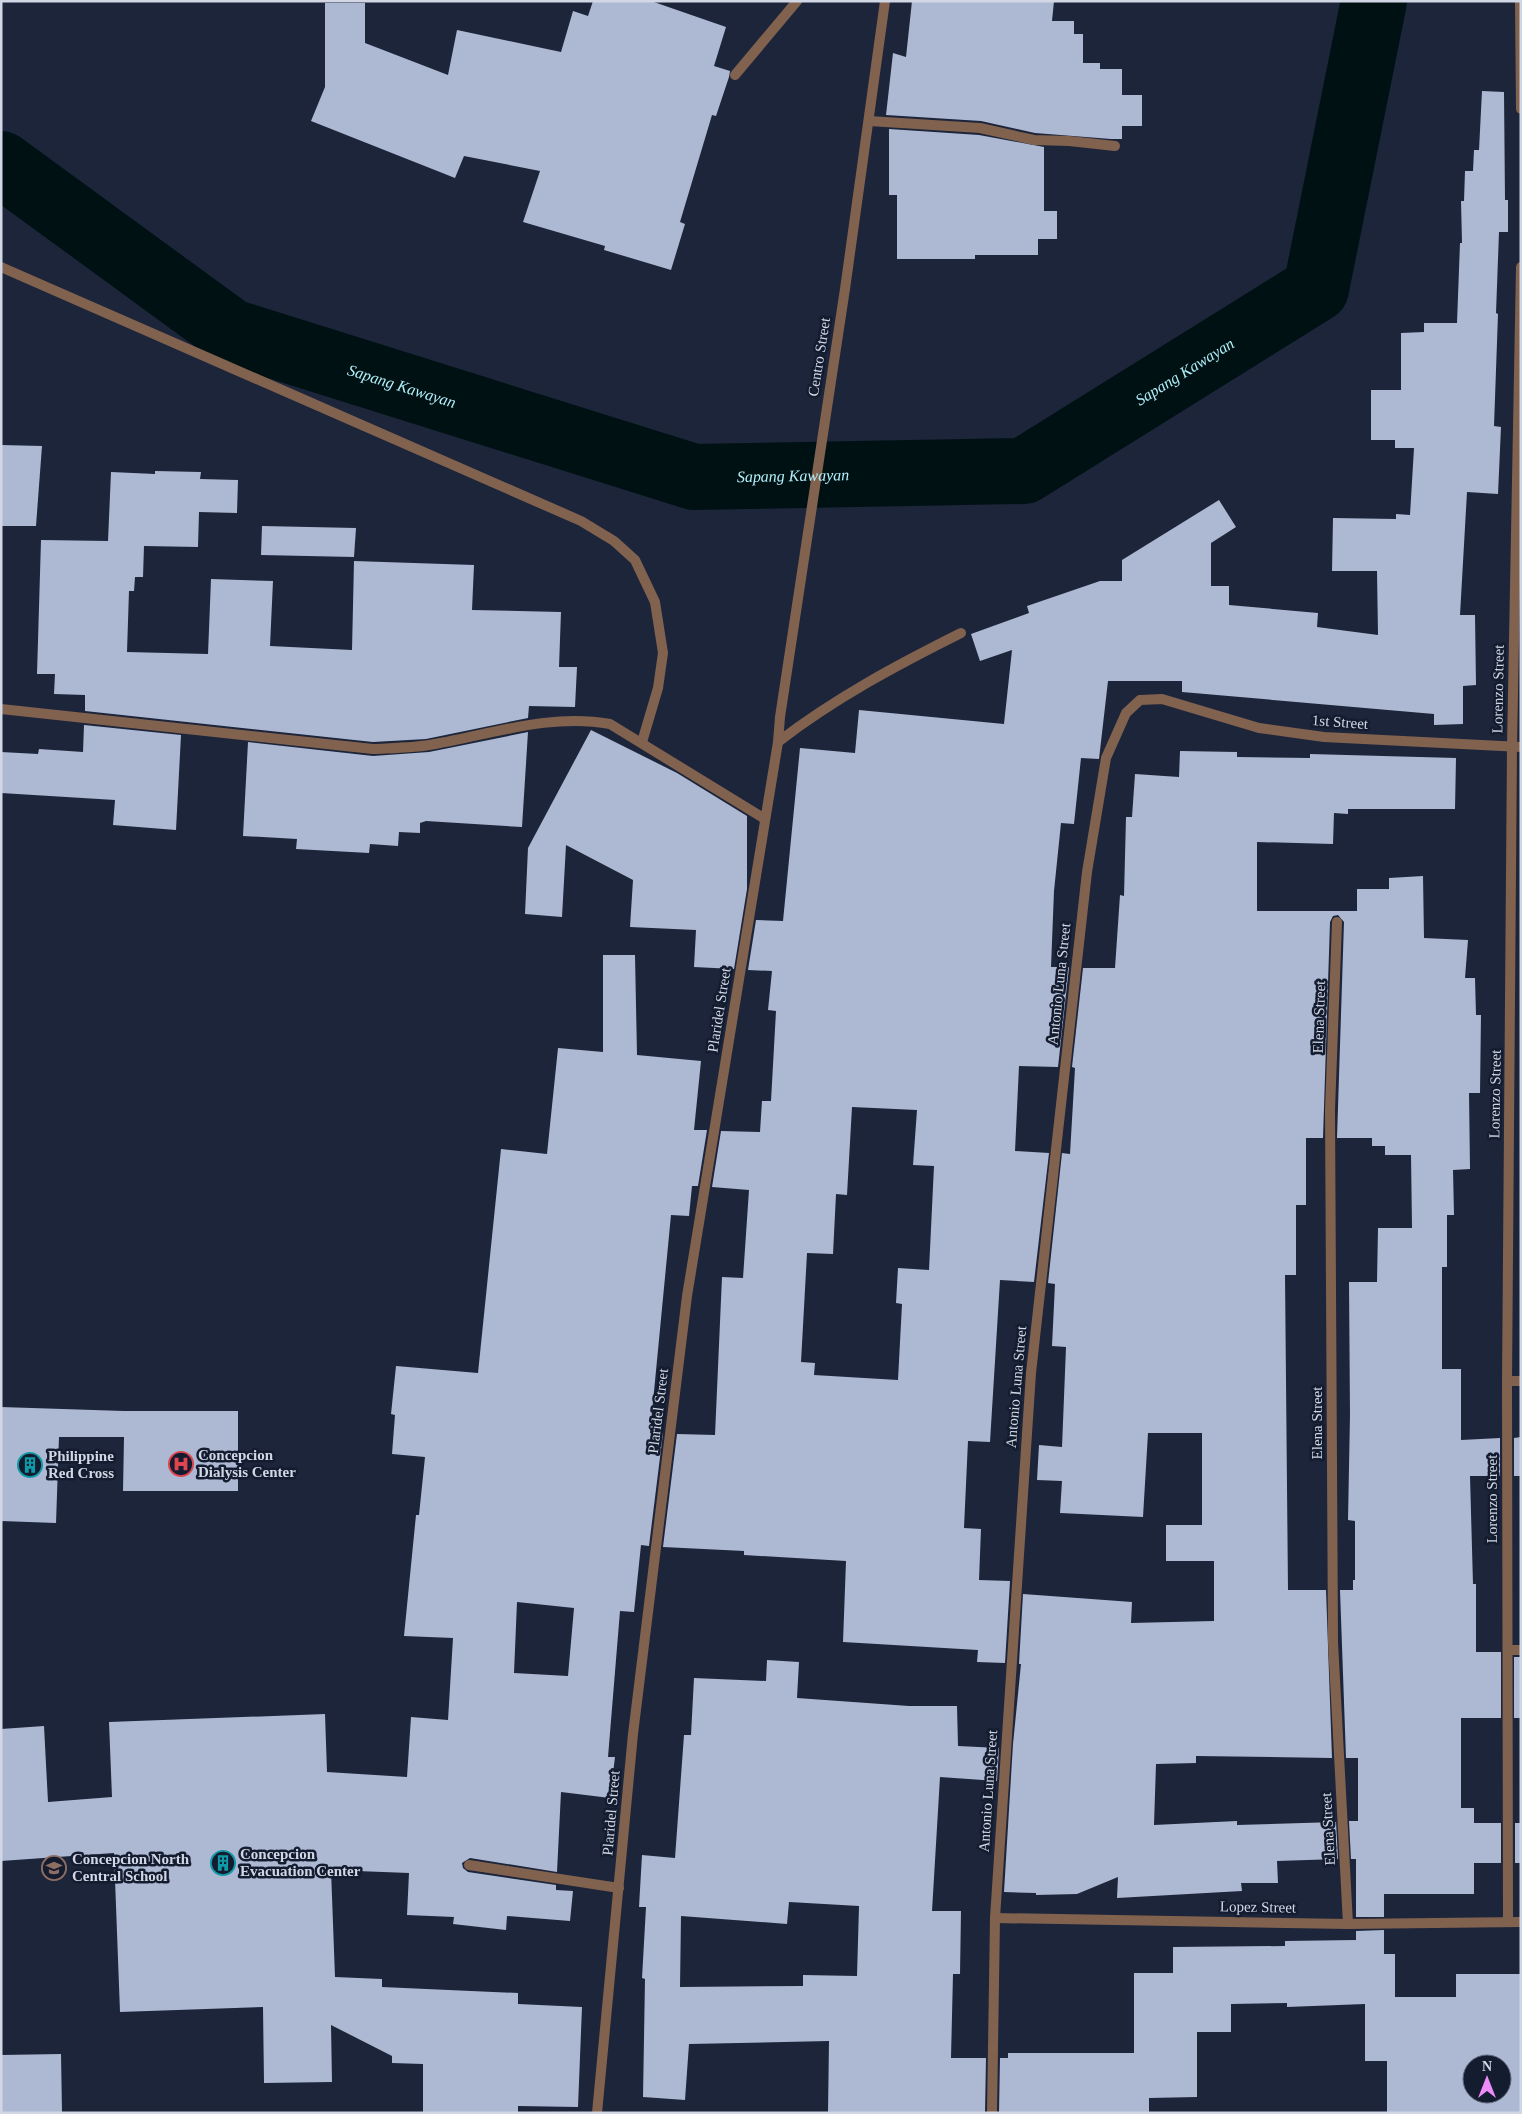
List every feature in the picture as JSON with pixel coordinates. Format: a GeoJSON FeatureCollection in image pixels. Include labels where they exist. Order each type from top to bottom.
{"type":"FeatureCollection","features":[{"type":"Feature","properties":{"kind":"street"},"geometry":{"type":"LineString","coordinates":[[735,75],[797,1]]}},
{"type":"Feature","properties":{"kind":"street","name":"Centro Street"},"geometry":{"type":"LineString","coordinates":[[780,717],[845,289],[885,1]]}},
{"type":"Feature","properties":{"kind":"street"},"geometry":{"type":"LineString","coordinates":[[1520,1],[1521,109]]}},
{"type":"Feature","properties":{"kind":"street"},"geometry":{"type":"LineString","coordinates":[[869,121],[980,128],[1034,140],[1069,141],[1115,146]]}},
{"type":"Feature","properties":{"kind":"street","name":"Lorenzo Street"},"geometry":{"type":"LineString","coordinates":[[1508,1922],[1507,1381],[1515,1102],[1521,267]]}},
{"type":"Feature","properties":{"kind":"street"},"geometry":{"type":"LineString","coordinates":[[1,268],[581,521],[614,541],[634,560],[655,602],[664,654],[658,688],[642,742]]}},
{"type":"Feature","properties":{"kind":"street"},"geometry":{"type":"LineString","coordinates":[[778,742],[815,713],[895,667],[961,633]]}},
{"type":"Feature","properties":{"kind":"street","name":"1st Street"},"geometry":{"type":"LineString","coordinates":[[1162,698],[1259,728],[1324,737],[1517,747]]}},
{"type":"Feature","properties":{"kind":"street","name":"Antonio Luna Street"},"geometry":{"type":"LineString","coordinates":[[992,2113],[995,1918],[1031,1373],[1087,872],[1106,758],[1126,713],[1140,700],[1162,698]]}},
{"type":"Feature","properties":{"kind":"street"},"geometry":{"type":"LineString","coordinates":[[1,709],[373,749],[432,745],[545,722],[587,720],[610,724],[765,819]]}},
{"type":"Feature","properties":{"kind":"street","name":"Plaridel Street"},"geometry":{"type":"LineString","coordinates":[[597,2113],[634,1724],[687,1296],[778,742],[780,717]]}},
{"type":"Feature","properties":{"kind":"street","name":"Elena Street"},"geometry":{"type":"LineString","coordinates":[[1338,922],[1330,1110],[1333,1632],[1348,1924]]}},
{"type":"Feature","properties":{"kind":"street"},"geometry":{"type":"LineString","coordinates":[[1507,1381],[1521,1380]]}},
{"type":"Feature","properties":{"kind":"street"},"geometry":{"type":"LineString","coordinates":[[1508,1650],[1521,1650]]}},
{"type":"Feature","properties":{"kind":"street"},"geometry":{"type":"LineString","coordinates":[[469,1865],[618,1888]]}},
{"type":"Feature","properties":{"kind":"street","name":"Lopez Street"},"geometry":{"type":"LineString","coordinates":[[995,1918],[1348,1924],[1521,1922]]}},
{"type":"Feature","properties":{"kind":"building"},"geometry":{"type":"Polygon","coordinates":[[[593,1],[651,1],[726,27],[714,66],[730,71],[729,77],[716,116],[712,115],[680,222],[685,224],[671,270],[604,250],[605,246],[523,222],[540,171],[464,156],[455,178],[311,121],[325,87],[325,3],[365,3],[365,43],[448,75],[457,30],[561,52],[573,11],[588,16],[593,1]]]}},
{"type":"Feature","properties":{"kind":"building"},"geometry":{"type":"Polygon","coordinates":[[[912,1],[1054,1],[1052,21],[1074,21],[1074,34],[1083,34],[1083,63],[1100,63],[1100,69],[1122,69],[1122,95],[1142,95],[1142,126],[1122,126],[1122,139],[1111,139],[1035,133],[981,121],[886,115],[893,53],[906,57],[912,1]]]}},
{"type":"Feature","properties":{"kind":"building"},"geometry":{"type":"Polygon","coordinates":[[[1482,91],[1504,92],[1505,200],[1508,200],[1508,232],[1499,232],[1494,426],[1501,427],[1498,494],[1467,492],[1460,615],[1475,615],[1476,685],[1463,686],[1463,724],[1434,725],[1434,714],[1182,692],[1182,681],[1108,681],[1099,759],[1081,758],[1074,824],[1061,823],[1054,891],[1051,967],[1069,967],[1058,1067],[1019,1066],[1015,1151],[1049,1153],[1034,1282],[1000,1280],[990,1442],[968,1441],[964,1528],[981,1529],[979,1580],[1010,1581],[1005,1663],[977,1662],[978,1650],[843,1642],[846,1561],[744,1555],[744,1551],[663,1547],[677,1434],[715,1435],[722,1277],[743,1278],[749,1190],[712,1187],[721,1131],[760,1132],[762,1101],[771,1101],[776,1011],[768,1010],[772,971],[748,970],[756,920],[783,921],[800,748],[855,753],[859,710],[1004,724],[1012,650],[980,661],[971,634],[1029,613],[1027,606],[1100,581],[1122,581],[1122,560],[1219,500],[1236,527],[1211,543],[1211,586],[1229,586],[1229,605],[1318,613],[1317,627],[1378,635],[1377,571],[1332,571],[1333,518],[1396,519],[1396,514],[1410,515],[1414,448],[1395,448],[1395,440],[1371,440],[1371,390],[1401,390],[1401,333],[1424,332],[1424,323],[1457,323],[1460,243],[1462,243],[1461,201],[1464,201],[1465,171],[1473,171],[1474,150],[1479,150],[1482,91]],[[852,1107],[847,1195],[836,1194],[833,1254],[807,1253],[801,1362],[815,1363],[814,1375],[898,1380],[902,1304],[896,1303],[898,1268],[929,1270],[934,1166],[913,1165],[917,1110],[852,1107]]]}},
{"type":"Feature","properties":{"kind":"building"},"geometry":{"type":"Polygon","coordinates":[[[889,129],[979,135],[1044,147],[1044,211],[1057,211],[1057,239],[1038,239],[1038,255],[975,255],[975,259],[897,259],[897,195],[889,195],[889,129]]]}},
{"type":"Feature","properties":{"kind":"building"},"geometry":{"type":"Polygon","coordinates":[[[1,445],[42,446],[36,526],[1,526],[1,445]]]}},
{"type":"Feature","properties":{"kind":"building"},"geometry":{"type":"Polygon","coordinates":[[[155,471],[201,472],[200,479],[238,480],[237,513],[199,512],[198,547],[144,546],[143,577],[135,577],[134,591],[129,591],[127,652],[208,654],[211,579],[273,581],[270,646],[352,650],[354,561],[474,565],[472,610],[561,612],[559,667],[577,667],[575,707],[529,706],[528,718],[426,739],[373,742],[85,711],[85,695],[54,694],[55,674],[37,674],[41,540],[108,541],[111,472],[155,474],[155,471]]]}},
{"type":"Feature","properties":{"kind":"building"},"geometry":{"type":"Polygon","coordinates":[[[262,526],[356,528],[354,557],[261,555],[262,526]]]}},
{"type":"Feature","properties":{"kind":"building"},"geometry":{"type":"Polygon","coordinates":[[[84,725],[181,735],[176,830],[113,825],[115,800],[1,793],[1,752],[38,754],[39,749],[83,752],[84,725]]]}},
{"type":"Feature","properties":{"kind":"building"},"geometry":{"type":"Polygon","coordinates":[[[591,730],[677,773],[747,816],[747,889],[734,969],[694,967],[696,930],[630,927],[633,880],[566,845],[562,917],[525,914],[528,848],[591,730]]]}},
{"type":"Feature","properties":{"kind":"building"},"geometry":{"type":"Polygon","coordinates":[[[528,732],[522,827],[426,821],[420,823],[420,833],[399,832],[398,846],[370,844],[369,853],[296,849],[297,839],[243,836],[248,742],[373,756],[429,752],[528,732]]]}},
{"type":"Feature","properties":{"kind":"building"},"geometry":{"type":"Polygon","coordinates":[[[1180,751],[1237,752],[1237,757],[1310,758],[1310,754],[1456,758],[1455,809],[1348,809],[1348,814],[1334,813],[1333,844],[1257,842],[1257,911],[1357,911],[1357,889],[1389,889],[1389,878],[1423,876],[1424,938],[1468,940],[1465,978],[1475,978],[1476,1015],[1481,1015],[1480,1093],[1469,1093],[1470,1169],[1453,1170],[1454,1215],[1447,1215],[1447,1267],[1442,1267],[1442,1369],[1461,1369],[1461,1440],[1500,1438],[1500,1476],[1470,1476],[1473,1584],[1476,1584],[1476,1652],[1501,1652],[1501,1718],[1461,1718],[1461,1808],[1474,1808],[1474,1823],[1501,1823],[1501,1863],[1474,1863],[1474,1894],[1384,1894],[1384,1917],[1356,1917],[1356,1859],[1351,1859],[1349,1821],[1358,1821],[1358,1758],[1346,1758],[1340,1590],[1353,1590],[1353,1580],[1355,1580],[1355,1521],[1348,1520],[1350,1415],[1349,1282],[1377,1282],[1378,1228],[1412,1228],[1411,1155],[1385,1155],[1385,1146],[1372,1146],[1372,1138],[1337,1138],[1344,922],[1338,915],[1333,916],[1330,922],[1323,1138],[1306,1138],[1306,1205],[1296,1205],[1296,1275],[1285,1275],[1288,1590],[1326,1590],[1332,1758],[1196,1756],[1196,1763],[1156,1764],[1154,1825],[1237,1821],[1237,1825],[1336,1822],[1338,1859],[1277,1861],[1278,1883],[1241,1883],[1242,1891],[1117,1898],[1118,1877],[1077,1894],[1036,1895],[1036,1893],[1004,1892],[1013,1744],[1021,1664],[1019,1664],[1023,1594],[1132,1602],[1131,1623],[1214,1621],[1214,1561],[1166,1561],[1166,1525],[1202,1525],[1202,1433],[1148,1433],[1143,1517],[1060,1513],[1062,1481],[1037,1480],[1039,1445],[1062,1447],[1066,1347],[1052,1346],[1055,1284],[1048,1283],[1062,1153],[1070,1154],[1075,1068],[1072,1067],[1083,968],[1115,968],[1120,895],[1124,896],[1126,817],[1132,817],[1135,774],[1179,777],[1180,751]]]}},
{"type":"Feature","properties":{"kind":"building"},"geometry":{"type":"Polygon","coordinates":[[[603,955],[635,955],[637,1055],[701,1061],[694,1130],[707,1130],[698,1186],[692,1186],[689,1216],[671,1215],[650,1433],[663,1433],[649,1546],[641,1545],[634,1612],[620,1611],[608,1757],[615,1757],[610,1798],[561,1792],[557,1872],[470,1858],[462,1863],[463,1868],[468,1872],[556,1885],[556,1890],[573,1891],[570,1921],[507,1916],[506,1930],[453,1924],[454,1917],[407,1915],[409,1873],[331,1870],[335,1977],[382,1979],[382,1987],[518,1993],[518,2004],[582,2007],[578,2107],[518,2106],[518,2113],[423,2113],[423,2064],[392,2063],[392,2056],[331,2025],[332,2082],[264,2083],[263,2007],[120,2012],[114,1853],[1,1861],[1,1729],[44,1726],[48,1802],[112,1797],[109,1722],[325,1714],[327,1772],[407,1777],[411,1717],[448,1720],[453,1638],[404,1636],[416,1515],[419,1515],[425,1457],[392,1454],[395,1415],[391,1414],[396,1366],[478,1373],[501,1149],[547,1154],[558,1048],[603,1052],[603,955]],[[517,1602],[514,1673],[568,1676],[574,1608],[517,1602]]]}},
{"type":"Feature","properties":{"kind":"building"},"geometry":{"type":"Polygon","coordinates":[[[1,1407],[124,1411],[238,1411],[238,1491],[123,1491],[124,1437],[59,1437],[56,1523],[1,1521],[1,1407]]]}},
{"type":"Feature","properties":{"kind":"building"},"geometry":{"type":"Polygon","coordinates":[[[1521,1437],[1521,1476],[1514,1476],[1514,1438],[1521,1437]]]}},
{"type":"Feature","properties":{"kind":"building"},"geometry":{"type":"Polygon","coordinates":[[[1514,1657],[1521,1657],[1521,1718],[1514,1718],[1514,1657]]]}},
{"type":"Feature","properties":{"kind":"building"},"geometry":{"type":"Polygon","coordinates":[[[767,1660],[799,1662],[797,1698],[909,1706],[957,1706],[958,1746],[999,1748],[997,1781],[940,1777],[932,1911],[961,1911],[960,1974],[953,1974],[951,2058],[986,2058],[985,2113],[828,2113],[829,2041],[689,2044],[685,2100],[643,2097],[645,1979],[642,1978],[646,1907],[639,1907],[642,1855],[675,1858],[684,1735],[691,1735],[694,1678],[766,1681],[767,1660]],[[789,1902],[787,1924],[681,1916],[680,1987],[803,1986],[803,1975],[857,1976],[859,1906],[789,1902]]]}},
{"type":"Feature","properties":{"kind":"building"},"geometry":{"type":"Polygon","coordinates":[[[1515,1823],[1521,1823],[1521,1863],[1515,1863],[1515,1823]]]}},
{"type":"Feature","properties":{"kind":"building"},"geometry":{"type":"Polygon","coordinates":[[[1384,1930],[1384,1954],[1395,1954],[1395,1997],[1456,1997],[1456,1974],[1521,1974],[1521,2113],[1387,2113],[1387,2061],[1365,2061],[1365,2004],[1287,2007],[1287,2003],[1231,2004],[1231,2032],[1197,2032],[1197,2097],[1149,2098],[1149,2113],[999,2113],[1000,2058],[1008,2058],[1008,2053],[1134,2053],[1134,1973],[1173,1973],[1173,1947],[1285,1946],[1285,1941],[1356,1940],[1356,1931],[1384,1930]]]}},
{"type":"Feature","properties":{"kind":"building"},"geometry":{"type":"Polygon","coordinates":[[[61,2054],[62,2113],[1,2113],[1,2055],[61,2054]]]}},
{"type":"Feature","properties":{"kind":"waterway","name":"Sapang Kawayan"},"geometry":{"type":"LineString","coordinates":[[1,164],[231,332],[694,477],[1024,471],[1316,289],[1374,1]]}},
{"type":"Feature","properties":{"kind":"place","name":"Concepcion Dialysis Center"},"geometry":{"type":"Point","coordinates":[181,1464]}},
{"type":"Feature","properties":{"kind":"place","name":"Philippine Red Cross"},"geometry":{"type":"Point","coordinates":[30,1465]}},
{"type":"Feature","properties":{"kind":"place","name":"Concepcion Evacuation Center"},"geometry":{"type":"Point","coordinates":[223,1863]}},
{"type":"Feature","properties":{"kind":"place","name":"Concepcion North Central School"},"geometry":{"type":"Point","coordinates":[54,1868]}}]}
